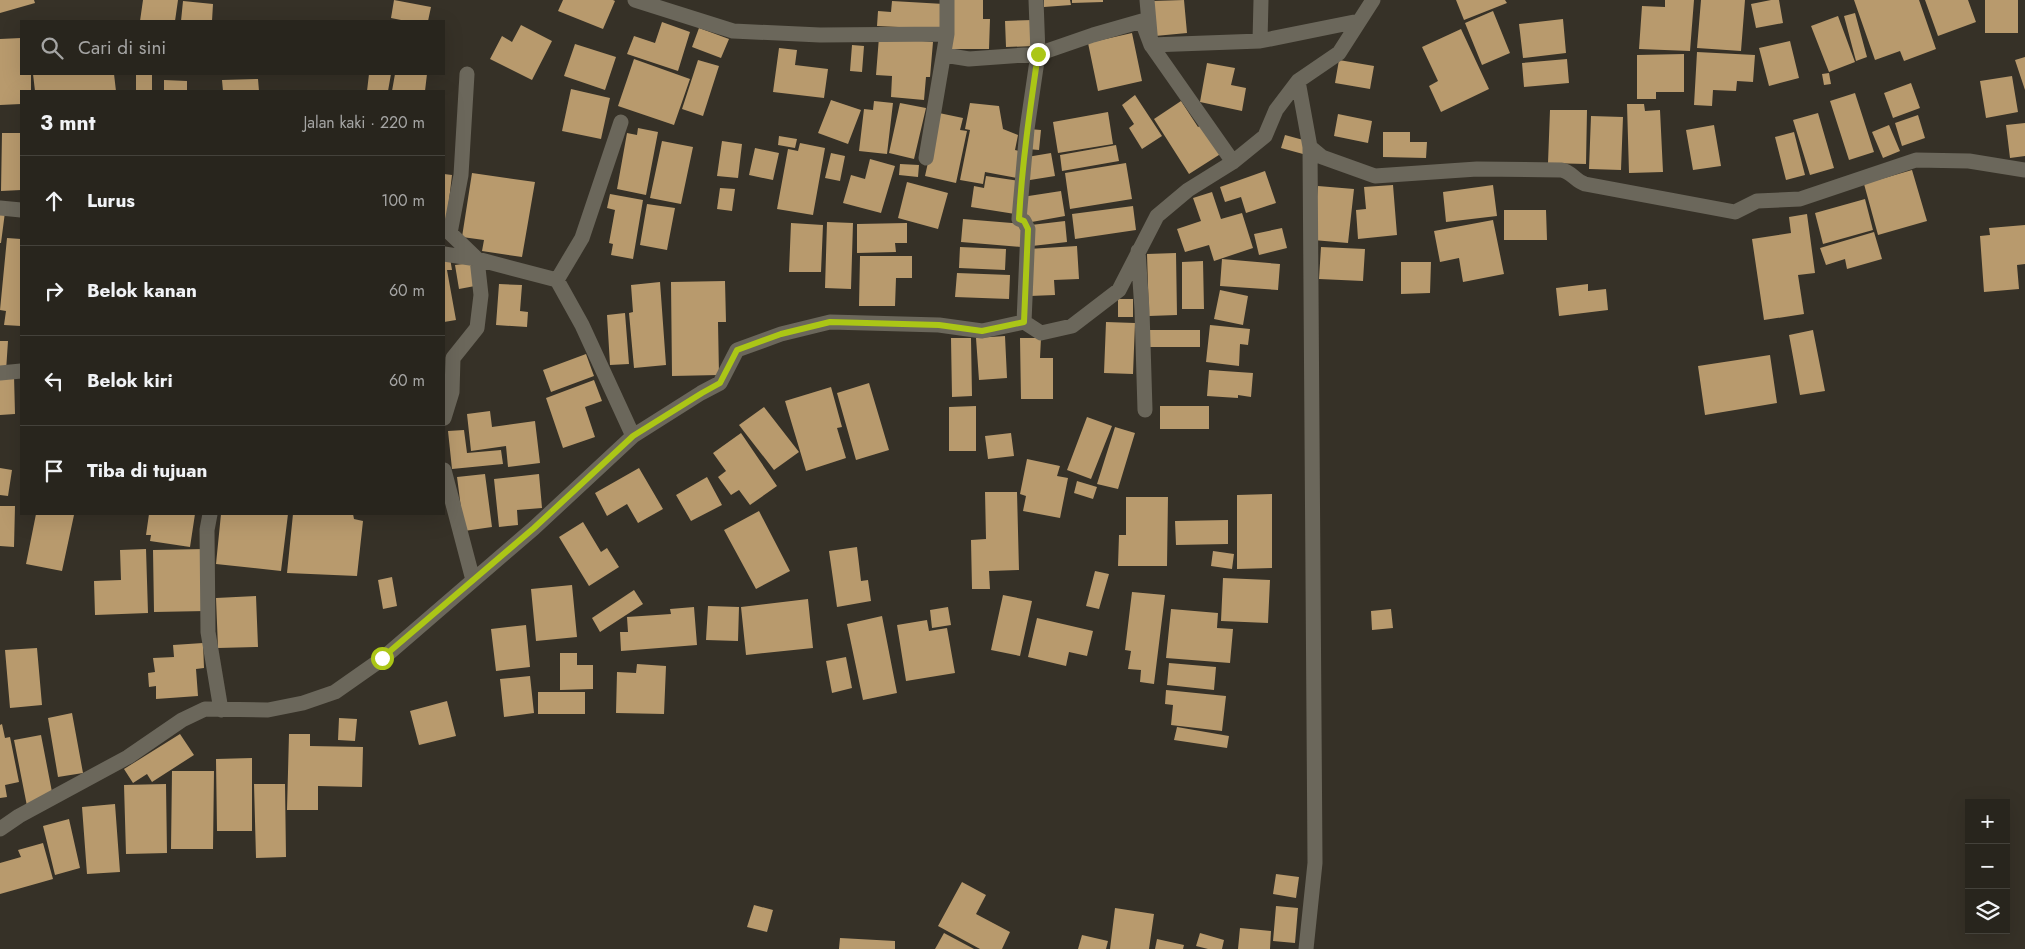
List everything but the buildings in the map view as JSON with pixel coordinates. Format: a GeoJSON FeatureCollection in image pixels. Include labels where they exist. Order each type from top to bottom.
{"type":"FeatureCollection","features":[{"type":"Feature","properties":{"kind":"street"},"geometry":{"type":"LineString","coordinates":[[636,0],[733,31],[820,35],[947,34]]}},
{"type":"Feature","properties":{"kind":"street"},"geometry":{"type":"LineString","coordinates":[[926,158],[947,34],[947,0]]}},
{"type":"Feature","properties":{"kind":"street"},"geometry":{"type":"LineString","coordinates":[[1024,322],[1028,229],[1024,221],[1019,219],[1027,129],[1038,54],[1036,0]]}},
{"type":"Feature","properties":{"kind":"street"},"geometry":{"type":"LineString","coordinates":[[1147,0],[1151,44]]}},
{"type":"Feature","properties":{"kind":"street"},"geometry":{"type":"LineString","coordinates":[[1260,41],[1261,0]]}},
{"type":"Feature","properties":{"kind":"street"},"geometry":{"type":"LineString","coordinates":[[0,829],[19,816],[128,757],[182,720],[205,709],[268,710],[303,703],[334,692],[382,658],[534,528],[633,436],[720,383],[737,350],[781,334],[830,322],[939,325],[982,331],[1024,322],[1041,333],[1072,326],[1119,290],[1157,216],[1188,190],[1233,162],[1266,136],[1276,110],[1298,81],[1339,53],[1373,0]]}},
{"type":"Feature","properties":{"kind":"street"},"geometry":{"type":"LineString","coordinates":[[944,55],[969,59],[1038,54],[1142,21],[1151,44],[1233,162]]}},
{"type":"Feature","properties":{"kind":"street"},"geometry":{"type":"LineString","coordinates":[[1151,44],[1260,41],[1359,22]]}},
{"type":"Feature","properties":{"kind":"street"},"geometry":{"type":"LineString","coordinates":[[445,415],[452,392],[453,358],[477,328],[481,295],[476,259],[450,232],[461,175],[467,74]]}},
{"type":"Feature","properties":{"kind":"street"},"geometry":{"type":"LineString","coordinates":[[1298,81],[1316,152],[1316,863],[1306,949]]}},
{"type":"Feature","properties":{"kind":"street"},"geometry":{"type":"LineString","coordinates":[[557,280],[582,238],[621,122]]}},
{"type":"Feature","properties":{"kind":"street"},"geometry":{"type":"LineString","coordinates":[[1316,152],[1375,176],[1477,169],[1561,170],[1568,172],[1585,184],[1735,212],[1757,201],[1800,199],[1916,160],[1969,161],[2025,170]]}},
{"type":"Feature","properties":{"kind":"street"},"geometry":{"type":"LineString","coordinates":[[0,208],[20,210]]}},
{"type":"Feature","properties":{"kind":"street"},"geometry":{"type":"LineString","coordinates":[[1138,250],[1142,310],[1144,410]]}},
{"type":"Feature","properties":{"kind":"street"},"geometry":{"type":"LineString","coordinates":[[445,254],[476,259],[557,280],[582,325],[633,436]]}},
{"type":"Feature","properties":{"kind":"street"},"geometry":{"type":"LineString","coordinates":[[0,373],[20,371]]}},
{"type":"Feature","properties":{"kind":"street"},"geometry":{"type":"LineString","coordinates":[[445,474],[472,580]]}},
{"type":"Feature","properties":{"kind":"street"},"geometry":{"type":"LineString","coordinates":[[210,515],[207,530],[208,632],[221,710]]}},
{"type":"Feature","properties":{"kind":"route"},"geometry":{"type":"LineString","coordinates":[[382,658],[534,528],[633,436],[720,383],[737,350],[781,334],[830,322],[885,322],[939,325],[982,331],[1024,322],[1028,229],[1024,221],[1019,219],[1020,196],[1038,54]]}}]}
